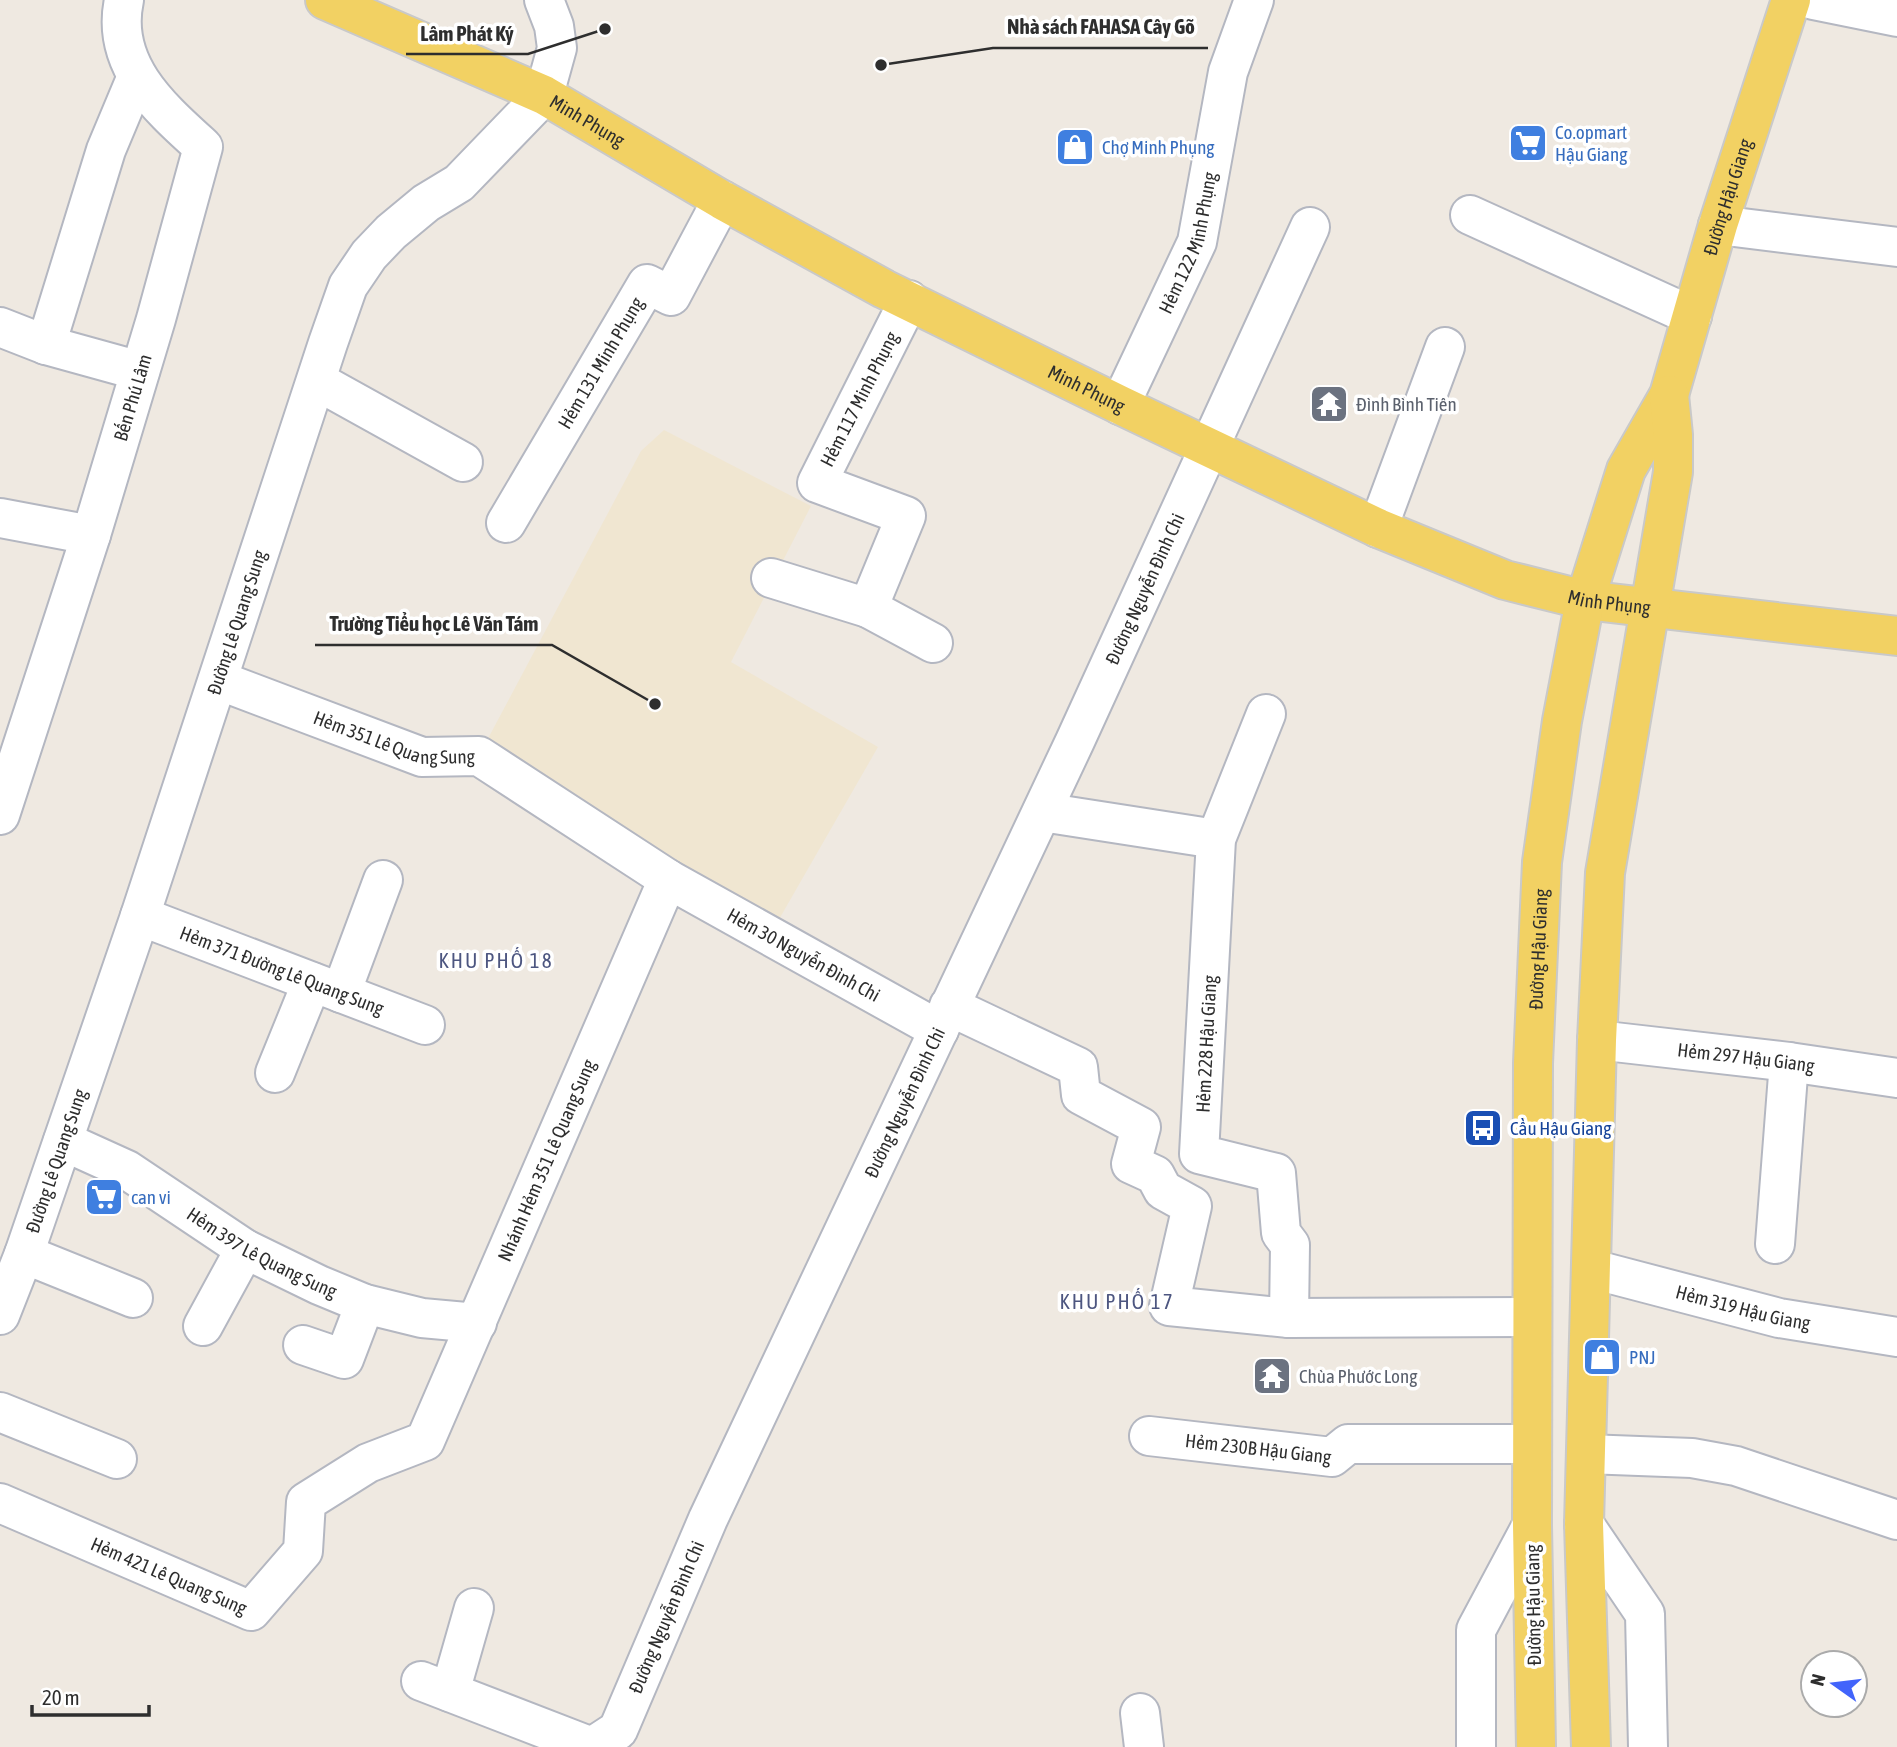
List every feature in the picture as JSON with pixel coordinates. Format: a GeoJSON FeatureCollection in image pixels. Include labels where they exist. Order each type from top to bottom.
{"type":"FeatureCollection","features":[{"type":"Feature","properties":{"kind":"main road","name":"Minh Phụng"},"geometry":{"type":"LineString","coordinates":[[325,0],[544,95],[722,200],[909,300],[1120,405],[1378,528],[1506,580],[1586,600],[1897,636]]}},
{"type":"Feature","properties":{"kind":"main road","name":"Đường Hậu Giang"},"geometry":{"type":"LineString","coordinates":[[1536,1747],[1532,1525],[1533,1063],[1542,862],[1562,721],[1586,600],[1626,470],[1668,395],[1718,225],[1791,0]]}},
{"type":"Feature","properties":{"kind":"main road","name":"Đường Hậu Giang"},"geometry":{"type":"LineString","coordinates":[[1591,1747],[1584,1524],[1597,1040],[1605,873],[1673,472],[1673,435],[1668,395]]}},
{"type":"Feature","properties":{"kind":"street","name":"Bến Phú Lâm"},"geometry":{"type":"LineString","coordinates":[[0,815],[12,735],[91,535],[203,147],[155,102],[137,76],[124,44],[120,17],[124,0]]}},
{"type":"Feature","properties":{"kind":"street","name":"Đường Lê Quang Sung"},"geometry":{"type":"LineString","coordinates":[[0,1315],[140,916],[348,286],[369,255],[391,232],[426,204],[459,183],[544,95],[556,48],[554,26],[544,0]]}},
{"type":"Feature","properties":{"kind":"street","name":"Hẻm 122 Minh Phụng"},"geometry":{"type":"LineString","coordinates":[[1120,405],[1197,243],[1228,72],[1254,0]]}},
{"type":"Feature","properties":{"kind":"street"},"geometry":{"type":"LineString","coordinates":[[1813,0],[1897,17]]}},
{"type":"Feature","properties":{"kind":"street"},"geometry":{"type":"LineString","coordinates":[[46,345],[106,150],[137,76]]}},
{"type":"Feature","properties":{"kind":"street","name":"Hẻm 131 Minh Phụng"},"geometry":{"type":"LineString","coordinates":[[506,523],[647,284],[671,296],[722,200]]}},
{"type":"Feature","properties":{"kind":"street"},"geometry":{"type":"LineString","coordinates":[[1470,215],[1692,316]]}},
{"type":"Feature","properties":{"kind":"street"},"geometry":{"type":"LineString","coordinates":[[1718,225],[1897,247]]}},
{"type":"Feature","properties":{"kind":"street","name":"Đường Nguyễn Đình Chi"},"geometry":{"type":"LineString","coordinates":[[474,1608],[435,1687],[592,1747],[618,1730],[708,1519],[1041,812],[1310,227]]}},
{"type":"Feature","properties":{"kind":"street","name":"Hẻm 117 Minh Phụng"},"geometry":{"type":"LineString","coordinates":[[868,608],[906,516],[817,483],[909,300]]}},
{"type":"Feature","properties":{"kind":"street"},"geometry":{"type":"LineString","coordinates":[[0,327],[46,345],[140,371]]}},
{"type":"Feature","properties":{"kind":"street"},"geometry":{"type":"LineString","coordinates":[[1378,528],[1445,347]]}},
{"type":"Feature","properties":{"kind":"street"},"geometry":{"type":"LineString","coordinates":[[317,381],[463,462]]}},
{"type":"Feature","properties":{"kind":"street"},"geometry":{"type":"LineString","coordinates":[[0,518],[91,535]]}},
{"type":"Feature","properties":{"kind":"street"},"geometry":{"type":"LineString","coordinates":[[771,578],[868,608],[933,643]]}},
{"type":"Feature","properties":{"kind":"street","name":"Hẻm 351 Lê Quang Sung"},"geometry":{"type":"LineString","coordinates":[[218,680],[422,757],[479,756],[668,880]]}},
{"type":"Feature","properties":{"kind":"street","name":"Hẻm 228 Hậu Giang"},"geometry":{"type":"LineString","coordinates":[[1266,714],[1216,839],[1199,1154],[1276,1172],[1281,1233],[1290,1245],[1290,1318]]}},
{"type":"Feature","properties":{"kind":"street"},"geometry":{"type":"LineString","coordinates":[[1041,812],[1216,839]]}},
{"type":"Feature","properties":{"kind":"street"},"geometry":{"type":"LineString","coordinates":[[275,1073],[327,987],[383,880]]}},
{"type":"Feature","properties":{"kind":"street","name":"Hẻm 30 Nguyễn Đình Chi"},"geometry":{"type":"LineString","coordinates":[[668,880],[944,1018]]}},
{"type":"Feature","properties":{"kind":"street","name":"Nhánh Hẻm 351 Lê Quang Sung"},"geometry":{"type":"LineString","coordinates":[[425,1441],[668,880]]}},
{"type":"Feature","properties":{"kind":"street","name":"Hẻm 371 Đường Lê Quang Sung"},"geometry":{"type":"LineString","coordinates":[[140,916],[425,1025]]}},
{"type":"Feature","properties":{"kind":"street"},"geometry":{"type":"LineString","coordinates":[[944,1018],[1077,1067],[1081,1095],[1141,1127],[1131,1164],[1156,1175],[1163,1190],[1192,1206],[1169,1306],[1290,1318],[1532,1317]]}},
{"type":"Feature","properties":{"kind":"street","name":"Hẻm 297 Hậu Giang"},"geometry":{"type":"LineString","coordinates":[[1597,1040],[1789,1062],[1897,1078]]}},
{"type":"Feature","properties":{"kind":"street"},"geometry":{"type":"LineString","coordinates":[[1776,1244],[1789,1062]]}},
{"type":"Feature","properties":{"kind":"street","name":"Hẻm 397 Lê Quang Sung"},"geometry":{"type":"LineString","coordinates":[[63,1141],[127,1170],[245,1249],[365,1304],[422,1318],[477,1323]]}},
{"type":"Feature","properties":{"kind":"street"},"geometry":{"type":"LineString","coordinates":[[203,1326],[245,1249]]}},
{"type":"Feature","properties":{"kind":"street"},"geometry":{"type":"LineString","coordinates":[[23,1254],[133,1298]]}},
{"type":"Feature","properties":{"kind":"street","name":"Hẻm 319 Hậu Giang"},"geometry":{"type":"LineString","coordinates":[[1592,1269],[1779,1318],[1897,1337]]}},
{"type":"Feature","properties":{"kind":"street"},"geometry":{"type":"LineString","coordinates":[[303,1345],[344,1359],[365,1304]]}},
{"type":"Feature","properties":{"kind":"street"},"geometry":{"type":"LineString","coordinates":[[0,1412],[117,1459]]}},
{"type":"Feature","properties":{"kind":"street","name":"Hẻm 230B Hậu Giang"},"geometry":{"type":"LineString","coordinates":[[1149,1436],[1332,1457],[1348,1444],[1532,1444]]}},
{"type":"Feature","properties":{"kind":"street","name":"Hẻm 421 Lê Quang Sung"},"geometry":{"type":"LineString","coordinates":[[0,1503],[251,1611],[303,1551],[306,1502],[368,1462],[425,1441]]}},
{"type":"Feature","properties":{"kind":"street"},"geometry":{"type":"LineString","coordinates":[[1586,1454],[1692,1458],[1736,1466],[1897,1520]]}},
{"type":"Feature","properties":{"kind":"street"},"geometry":{"type":"LineString","coordinates":[[1584,1524],[1645,1614],[1648,1747]]}},
{"type":"Feature","properties":{"kind":"street","name":"Đường Hậu Giang"},"geometry":{"type":"LineString","coordinates":[[1476,1747],[1476,1630],[1532,1525]]}},
{"type":"Feature","properties":{"kind":"shaded area"},"geometry":{"type":"Polygon","coordinates":[[[664,430],[811,506],[731,662],[878,747],[774,928],[484,746],[641,451],[664,430]]]}},
{"type":"Feature","properties":{"kind":"place","name":"Lâm Phát Ký"},"geometry":{"type":"Point","coordinates":[605,29]}},
{"type":"Feature","properties":{"kind":"place","name":"Nhà sách FAHASA Cây Gõ"},"geometry":{"type":"Point","coordinates":[881,65]}},
{"type":"Feature","properties":{"kind":"place","name":"Co.opmart Hậu Giang"},"geometry":{"type":"Point","coordinates":[1528,143]}},
{"type":"Feature","properties":{"kind":"place","name":"Chợ Minh Phụng"},"geometry":{"type":"Point","coordinates":[1075,147]}},
{"type":"Feature","properties":{"kind":"place","name":"Đình Bình Tiên"},"geometry":{"type":"Point","coordinates":[1329,404]}},
{"type":"Feature","properties":{"kind":"place","name":"Trường Tiểu học Lê Văn Tám"},"geometry":{"type":"Point","coordinates":[655,704]}},
{"type":"Feature","properties":{"kind":"place","name":"Cầu Hậu Giang"},"geometry":{"type":"Point","coordinates":[1483,1128]}},
{"type":"Feature","properties":{"kind":"place","name":"can vi"},"geometry":{"type":"Point","coordinates":[104,1197]}},
{"type":"Feature","properties":{"kind":"place","name":"PNJ"},"geometry":{"type":"Point","coordinates":[1602,1357]}},
{"type":"Feature","properties":{"kind":"place","name":"Chùa Phước Long"},"geometry":{"type":"Point","coordinates":[1272,1376]}},
{"type":"Feature","properties":{"kind":"district","name":"KHU PHỐ 18"},"geometry":{"type":"Point","coordinates":[496,960]}},
{"type":"Feature","properties":{"kind":"district","name":"KHU PHỐ 17"},"geometry":{"type":"Point","coordinates":[1117,1301]}}]}
